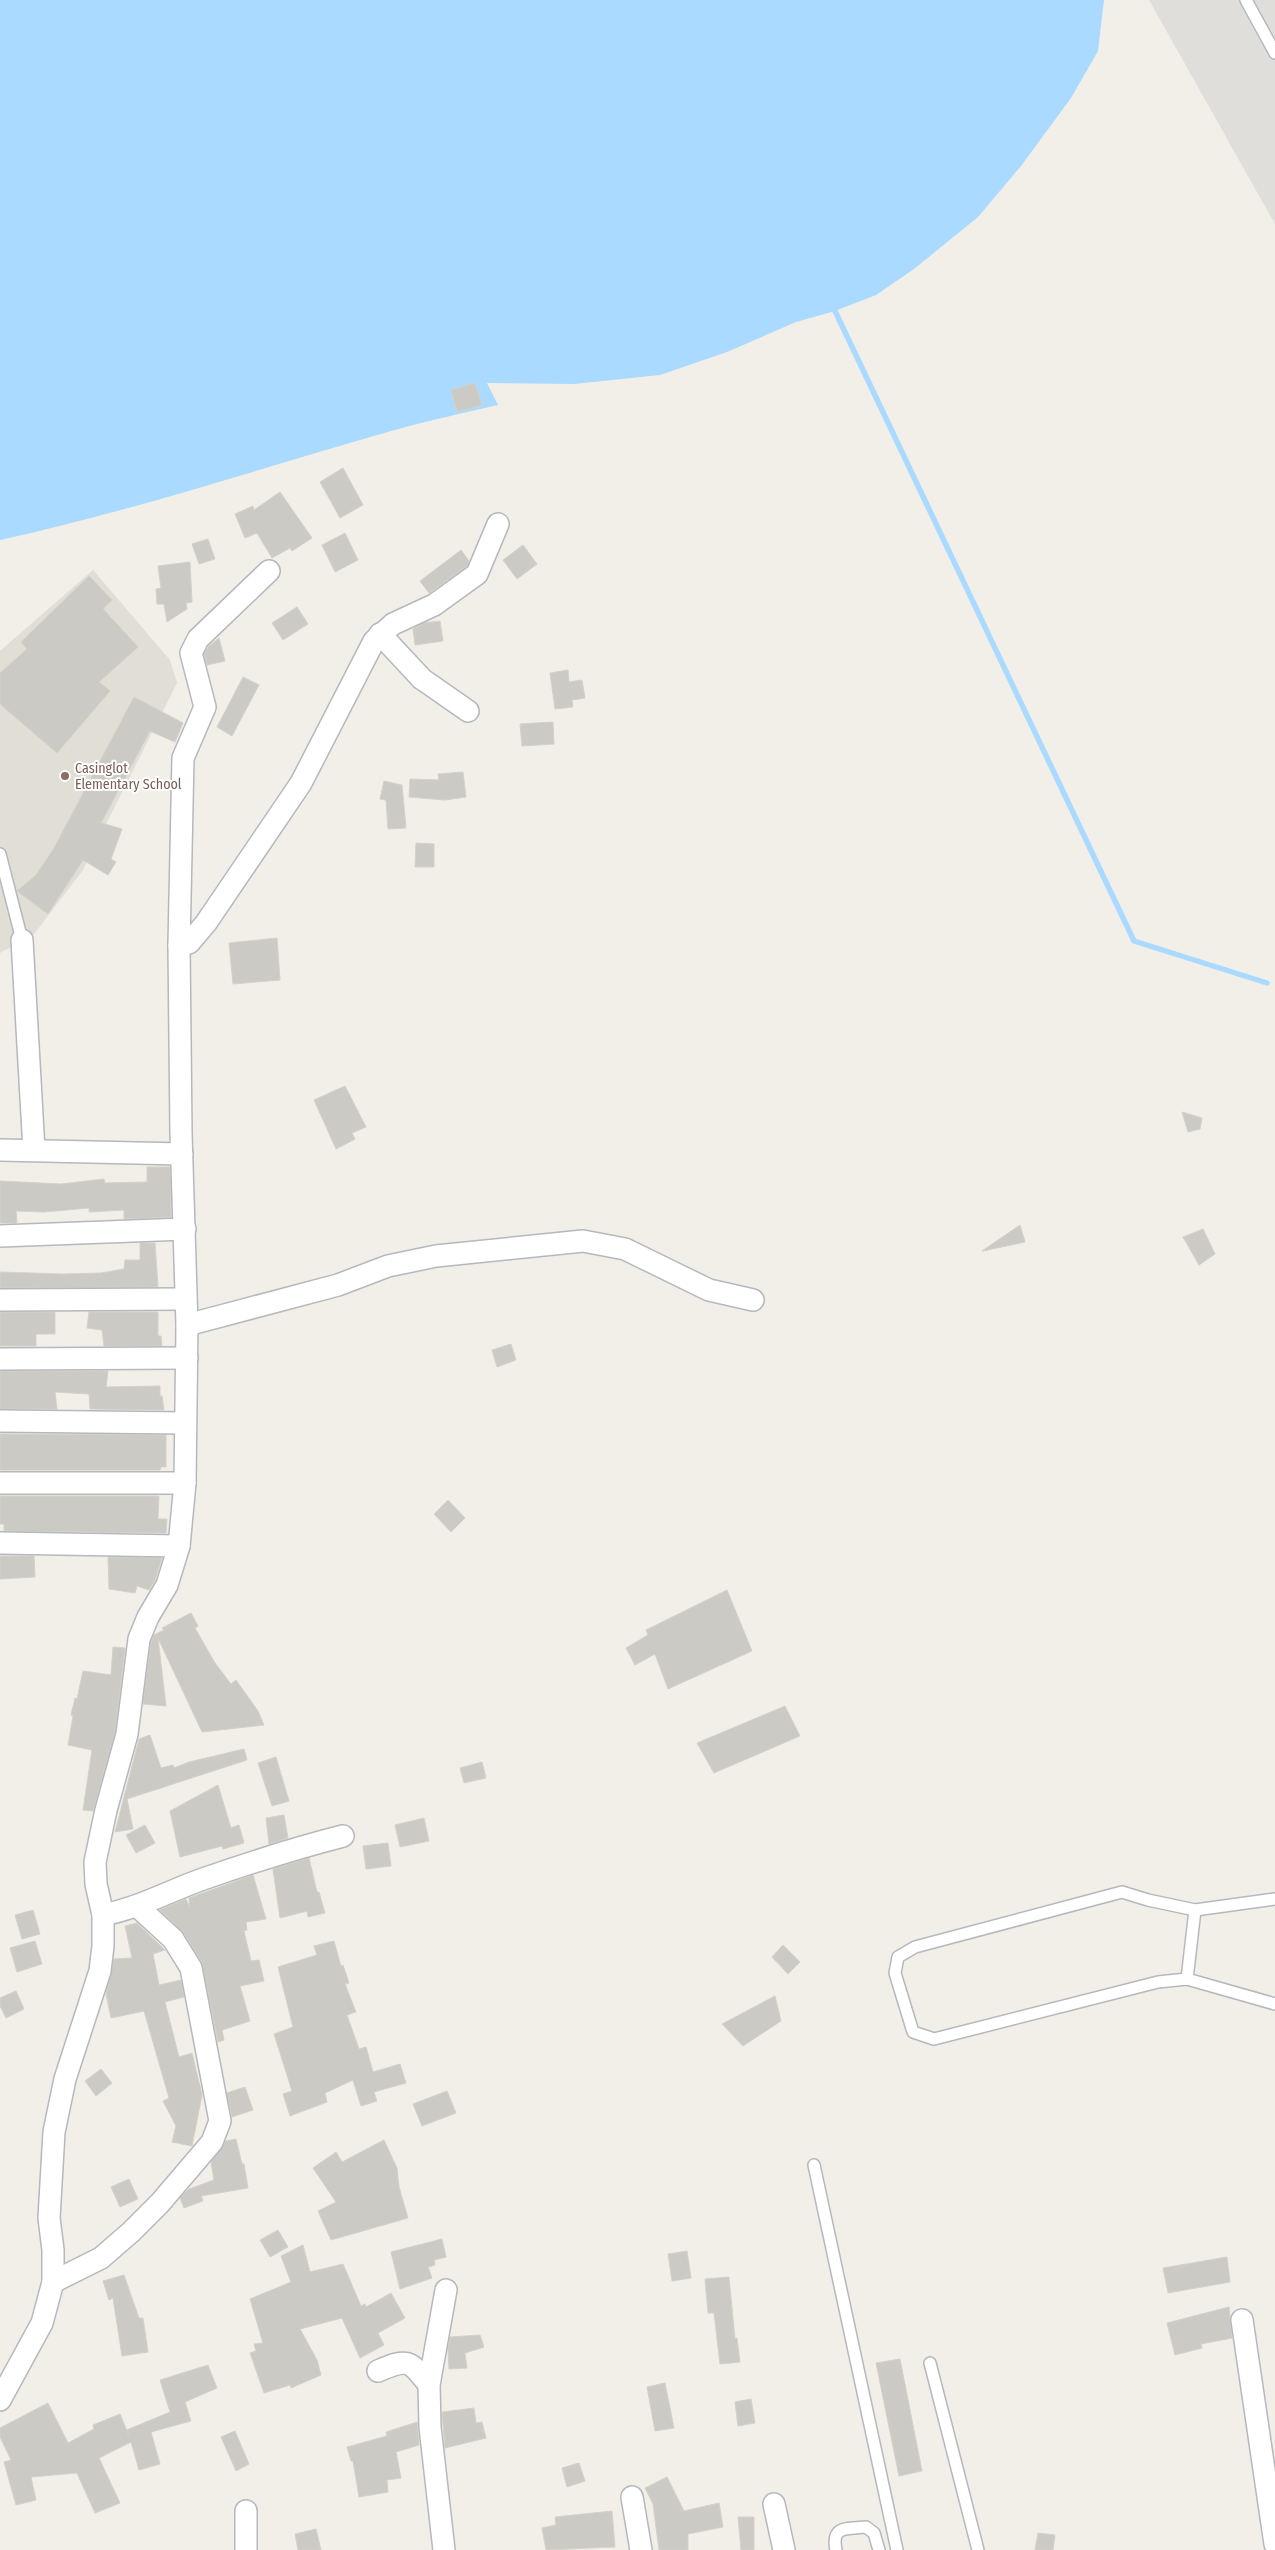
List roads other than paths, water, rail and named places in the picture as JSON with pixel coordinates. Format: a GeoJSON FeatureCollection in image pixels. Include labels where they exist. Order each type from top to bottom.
{"type":"FeatureCollection","features":[{"type":"Feature","properties":{"kind":"street"},"geometry":{"type":"LineString","coordinates":[[179,945],[189,943],[206,923],[301,783],[374,641],[393,624],[434,605],[477,574],[498,524]]}},
{"type":"Feature","properties":{"kind":"street"},"geometry":{"type":"LineString","coordinates":[[0,2400],[42,2323],[53,2282],[53,2250],[49,2218],[54,2132],[65,2079],[100,1971],[103,1915],[96,1884],[95,1862],[106,1810],[127,1734],[137,1649],[142,1630],[167,1585],[180,1546],[185,1483],[184,1423],[187,1358],[179,945],[182,758],[205,707],[191,653],[198,639],[269,571]]}},
{"type":"Feature","properties":{"kind":"street"},"geometry":{"type":"LineString","coordinates":[[380,634],[422,679],[468,711]]}},
{"type":"Feature","properties":{"kind":"street"},"geometry":{"type":"LineString","coordinates":[[22,940],[34,1150]]}},
{"type":"Feature","properties":{"kind":"street"},"geometry":{"type":"LineString","coordinates":[[0,1150],[182,1154]]}},
{"type":"Feature","properties":{"kind":"street"},"geometry":{"type":"LineString","coordinates":[[0,1236],[185,1229]]}},
{"type":"Feature","properties":{"kind":"street"},"geometry":{"type":"LineString","coordinates":[[187,1325],[338,1285],[388,1266],[436,1256],[583,1241],[625,1249],[709,1290],[753,1300]]}},
{"type":"Feature","properties":{"kind":"street"},"geometry":{"type":"LineString","coordinates":[[0,1300],[185,1299]]}},
{"type":"Feature","properties":{"kind":"street"},"geometry":{"type":"LineString","coordinates":[[0,1359],[187,1358]]}},
{"type":"Feature","properties":{"kind":"street"},"geometry":{"type":"LineString","coordinates":[[0,1421],[184,1423]]}},
{"type":"Feature","properties":{"kind":"street"},"geometry":{"type":"LineString","coordinates":[[0,1483],[185,1483]]}},
{"type":"Feature","properties":{"kind":"street"},"geometry":{"type":"LineString","coordinates":[[0,1543],[180,1546]]}},
{"type":"Feature","properties":{"kind":"street"},"geometry":{"type":"LineString","coordinates":[[103,1915],[137,1906],[201,1880],[293,1849],[343,1836]]}},
{"type":"Feature","properties":{"kind":"street"},"geometry":{"type":"LineString","coordinates":[[53,2282],[101,2258],[131,2232],[160,2203],[212,2142],[220,2121],[190,1968],[173,1939],[137,1906]]}},
{"type":"Feature","properties":{"kind":"street"},"geometry":{"type":"LineString","coordinates":[[444,2550],[430,2427],[429,2385],[446,2290]]}},
{"type":"Feature","properties":{"kind":"street"},"geometry":{"type":"LineString","coordinates":[[1242,2320],[1275,2544]]}},
{"type":"Feature","properties":{"kind":"street"},"geometry":{"type":"LineString","coordinates":[[378,2371],[396,2363],[407,2362],[412,2364],[429,2385]]}},
{"type":"Feature","properties":{"kind":"street"},"geometry":{"type":"LineString","coordinates":[[632,2498],[641,2550]]}},
{"type":"Feature","properties":{"kind":"street"},"geometry":{"type":"LineString","coordinates":[[774,2504],[784,2550]]}},
{"type":"Feature","properties":{"kind":"street"},"geometry":{"type":"LineString","coordinates":[[246,2511],[246,2550]]}},
{"type":"Feature","properties":{"kind":"lane"},"geometry":{"type":"LineString","coordinates":[[1246,0],[1275,52]]}},
{"type":"Feature","properties":{"kind":"lane"},"geometry":{"type":"LineString","coordinates":[[0,854],[22,940]]}},
{"type":"Feature","properties":{"kind":"lane"},"geometry":{"type":"LineString","coordinates":[[1275,1899],[1195,1910],[1148,1900],[1122,1892],[916,1947],[898,1957],[895,1973],[913,2032],[934,2039],[1158,1982],[1187,1979],[1275,2004]]}},
{"type":"Feature","properties":{"kind":"lane"},"geometry":{"type":"LineString","coordinates":[[1187,1979],[1195,1910]]}},
{"type":"Feature","properties":{"kind":"lane"},"geometry":{"type":"LineString","coordinates":[[814,2165],[897,2550]]}},
{"type":"Feature","properties":{"kind":"lane"},"geometry":{"type":"LineString","coordinates":[[930,2363],[978,2550]]}},
{"type":"Feature","properties":{"kind":"lane"},"geometry":{"type":"LineString","coordinates":[[836,2550],[837,2533],[866,2527],[874,2533],[879,2550]]}},
{"type":"Feature","properties":{"kind":"water"},"geometry":{"type":"Polygon","coordinates":[[[0,0],[1104,0],[1098,51],[1071,98],[1021,166],[978,217],[914,269],[876,295],[835,311],[796,322],[727,352],[660,375],[574,384],[487,383],[498,405],[404,427],[148,503],[0,540],[0,0]]]}},
{"type":"Feature","properties":{"kind":"waterway"},"geometry":{"type":"LineString","coordinates":[[835,311],[1134,941],[1267,983]]}},
{"type":"Feature","properties":{"kind":"place","name":"Casinglot Elementary School"},"geometry":{"type":"Point","coordinates":[65,776]}}]}
